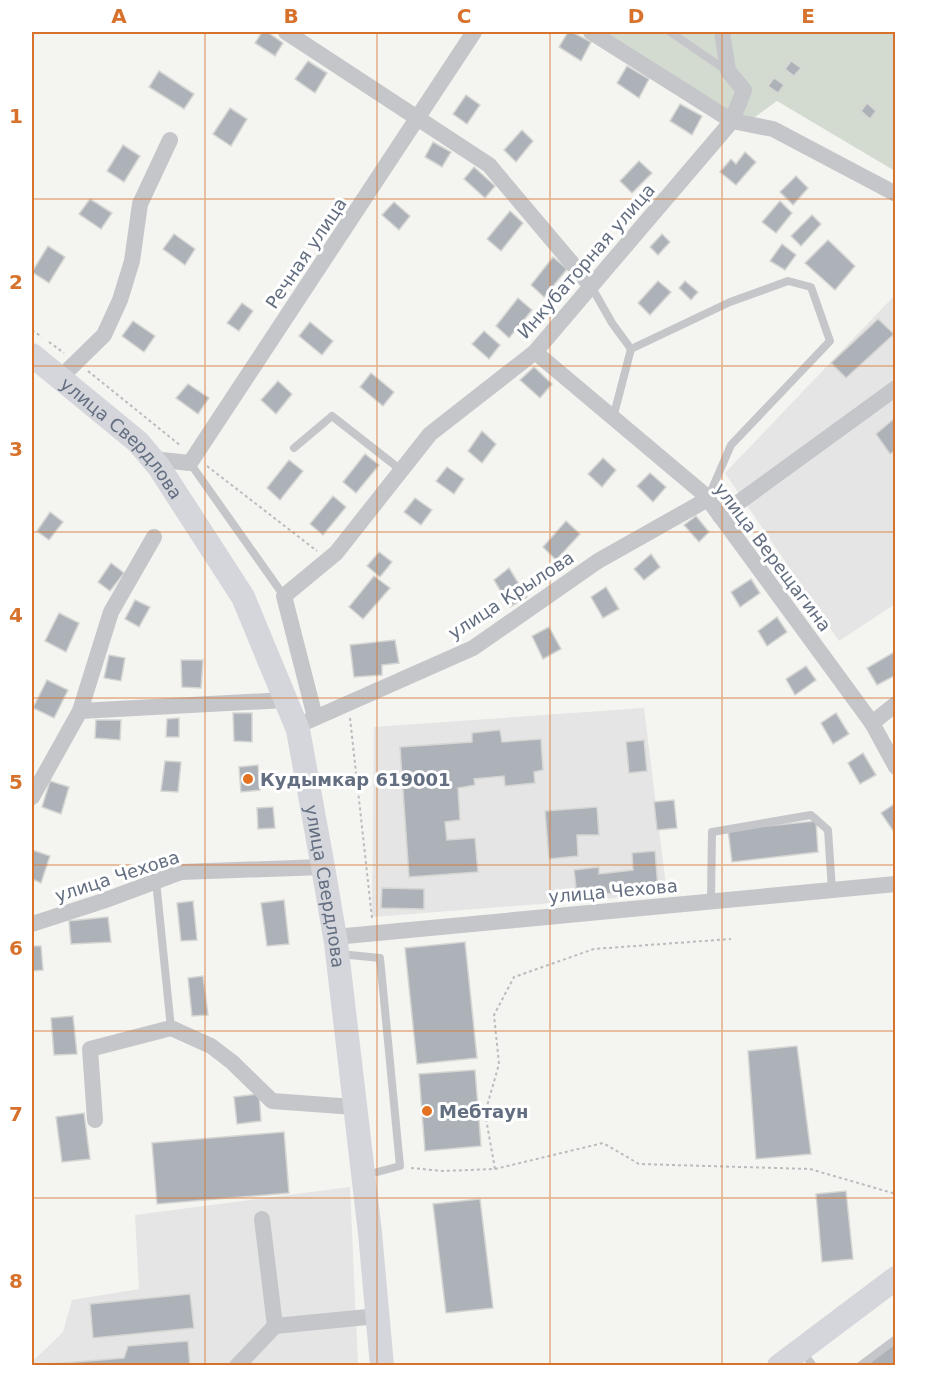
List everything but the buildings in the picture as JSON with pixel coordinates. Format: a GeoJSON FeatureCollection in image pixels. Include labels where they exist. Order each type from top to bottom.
{"type":"FeatureCollection","features":[{"type":"Feature","properties":{"kind":"main road","name":"улица Свердлова"},"geometry":{"type":"LineString","coordinates":[[32,354],[68,370],[159,467],[243,597],[286,700],[306,722],[323,867],[336,945],[382,1365]]}},
{"type":"Feature","properties":{"kind":"main road"},"geometry":{"type":"LineString","coordinates":[[779,1365],[807,1357],[896,1278]]}},
{"type":"Feature","properties":{"kind":"street"},"geometry":{"type":"LineString","coordinates":[[286,32],[489,165],[591,286]]}},
{"type":"Feature","properties":{"kind":"street","name":"Речная улица"},"geometry":{"type":"LineString","coordinates":[[192,460],[474,32]]}},
{"type":"Feature","properties":{"kind":"street"},"geometry":{"type":"LineString","coordinates":[[591,32],[732,121],[773,129],[896,194]]}},
{"type":"Feature","properties":{"kind":"street"},"geometry":{"type":"LineString","coordinates":[[722,32],[728,71]]}},
{"type":"Feature","properties":{"kind":"street","name":"Инкубаторная улица"},"geometry":{"type":"LineString","coordinates":[[284,596],[336,553],[430,435],[535,352],[732,121],[744,90],[728,71]]}},
{"type":"Feature","properties":{"kind":"street"},"geometry":{"type":"LineString","coordinates":[[68,370],[104,335],[120,300],[132,261],[140,204],[170,140]]}},
{"type":"Feature","properties":{"kind":"street","name":"улица Верещагина"},"geometry":{"type":"LineString","coordinates":[[535,352],[708,499],[872,723],[896,766]]}},
{"type":"Feature","properties":{"kind":"street"},"geometry":{"type":"LineString","coordinates":[[720,516],[896,388]]}},
{"type":"Feature","properties":{"kind":"street"},"geometry":{"type":"LineString","coordinates":[[152,459],[192,460]]}},
{"type":"Feature","properties":{"kind":"street","name":"улица Крылова"},"geometry":{"type":"LineString","coordinates":[[306,722],[473,648],[598,561],[708,499]]}},
{"type":"Feature","properties":{"kind":"street"},"geometry":{"type":"LineString","coordinates":[[32,797],[80,711],[111,612],[154,537]]}},
{"type":"Feature","properties":{"kind":"street"},"geometry":{"type":"LineString","coordinates":[[284,596],[306,722]]}},
{"type":"Feature","properties":{"kind":"street"},"geometry":{"type":"LineString","coordinates":[[80,711],[286,700]]}},
{"type":"Feature","properties":{"kind":"street"},"geometry":{"type":"LineString","coordinates":[[872,723],[896,704]]}},
{"type":"Feature","properties":{"kind":"street","name":"улица Чехова"},"geometry":{"type":"LineString","coordinates":[[32,924],[181,872],[323,867]]}},
{"type":"Feature","properties":{"kind":"street","name":"улица Чехова"},"geometry":{"type":"LineString","coordinates":[[336,945],[374,933],[896,884]]}},
{"type":"Feature","properties":{"kind":"street"},"geometry":{"type":"LineString","coordinates":[[95,1120],[90,1049],[171,1028],[211,1046],[232,1062],[272,1101],[354,1107]]}},
{"type":"Feature","properties":{"kind":"street"},"geometry":{"type":"LineString","coordinates":[[262,1219],[275,1326]]}},
{"type":"Feature","properties":{"kind":"street"},"geometry":{"type":"LineString","coordinates":[[237,1365],[275,1326],[378,1316]]}},
{"type":"Feature","properties":{"kind":"lane"},"geometry":{"type":"LineString","coordinates":[[670,32],[728,71]]}},
{"type":"Feature","properties":{"kind":"lane"},"geometry":{"type":"LineString","coordinates":[[631,349],[730,302],[788,281],[811,287],[830,341],[731,445],[708,499]]}},
{"type":"Feature","properties":{"kind":"lane"},"geometry":{"type":"LineString","coordinates":[[591,286],[612,323],[631,349],[614,418]]}},
{"type":"Feature","properties":{"kind":"lane"},"geometry":{"type":"LineString","coordinates":[[294,448],[332,416],[401,470]]}},
{"type":"Feature","properties":{"kind":"lane"},"geometry":{"type":"LineString","coordinates":[[192,460],[284,596]]}},
{"type":"Feature","properties":{"kind":"lane"},"geometry":{"type":"LineString","coordinates":[[711,901],[712,832],[811,815],[828,830],[832,890]]}},
{"type":"Feature","properties":{"kind":"lane"},"geometry":{"type":"LineString","coordinates":[[156,881],[171,1028]]}},
{"type":"Feature","properties":{"kind":"lane"},"geometry":{"type":"LineString","coordinates":[[336,945],[380,958],[400,1166],[363,1176]]}},
{"type":"Feature","properties":{"kind":"lane"},"geometry":{"type":"LineString","coordinates":[[860,1365],[896,1340]]}},
{"type":"Feature","properties":{"kind":"path"},"geometry":{"type":"LineString","coordinates":[[32,330],[68,370],[328,560]]}},
{"type":"Feature","properties":{"kind":"path"},"geometry":{"type":"LineString","coordinates":[[349,703],[374,933]]}},
{"type":"Feature","properties":{"kind":"path"},"geometry":{"type":"LineString","coordinates":[[495,1169],[485,1113],[499,1064],[494,1015],[514,977],[594,949],[731,939]]}},
{"type":"Feature","properties":{"kind":"path"},"geometry":{"type":"LineString","coordinates":[[400,1166],[443,1171],[495,1169],[603,1143],[639,1164],[810,1169],[896,1194]]}},
{"type":"Feature","properties":{"kind":"shaded area"},"geometry":{"type":"Polygon","coordinates":[[[602,32],[895,32],[895,171],[777,101],[741,127],[602,32]]]}},
{"type":"Feature","properties":{"kind":"shaded area"},"geometry":{"type":"Polygon","coordinates":[[[895,295],[895,604],[839,641],[725,473],[895,295]]]}},
{"type":"Feature","properties":{"kind":"shaded area"},"geometry":{"type":"Polygon","coordinates":[[[644,708],[667,894],[372,917],[374,727],[644,708]]]}},
{"type":"Feature","properties":{"kind":"shaded area"},"geometry":{"type":"Polygon","coordinates":[[[350,1187],[358,1365],[32,1366],[32,1362],[63,1332],[72,1300],[139,1289],[135,1215],[350,1187]]]}},
{"type":"Feature","properties":{"kind":"place","name":"Кудымкар 619001"},"geometry":{"type":"Point","coordinates":[248,779]}},
{"type":"Feature","properties":{"kind":"place","name":"Мебтаун"},"geometry":{"type":"Point","coordinates":[427,1111]}}]}
